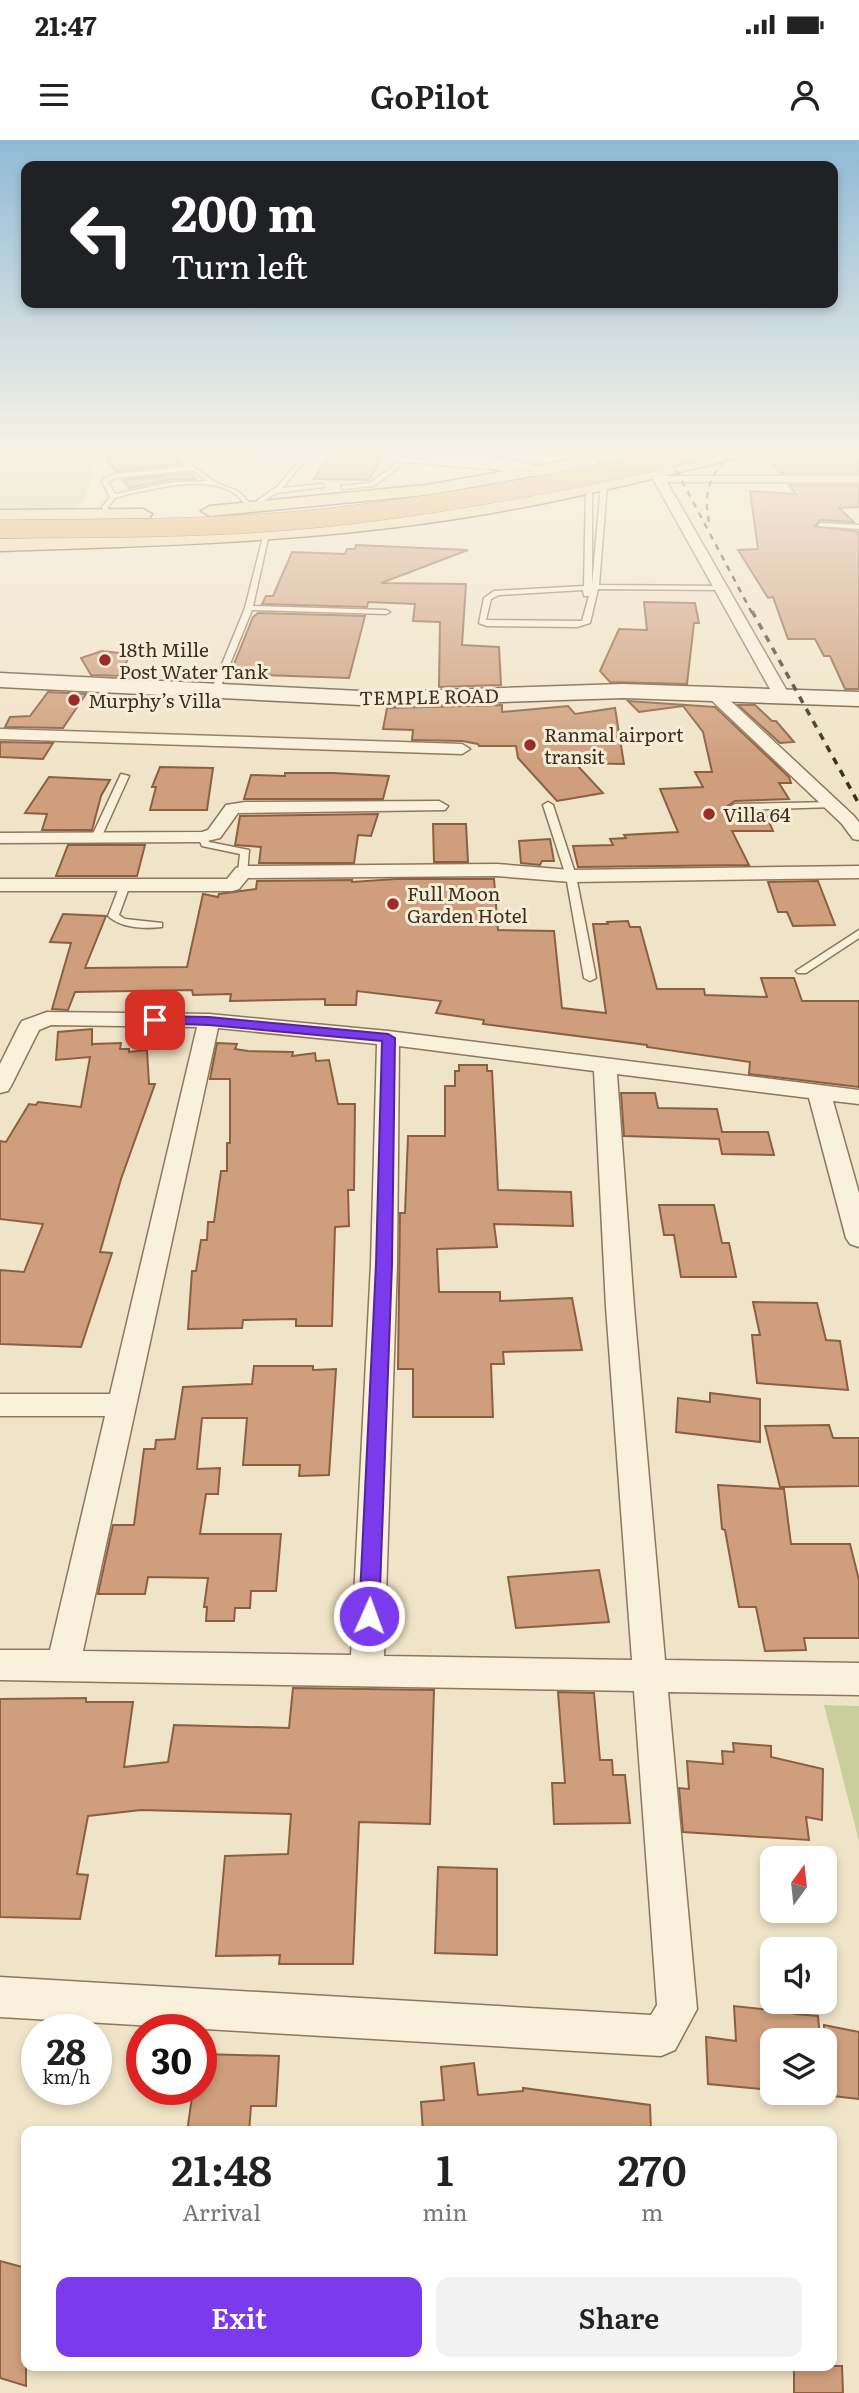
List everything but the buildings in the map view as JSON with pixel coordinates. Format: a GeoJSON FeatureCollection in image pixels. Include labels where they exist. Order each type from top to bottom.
{"type":"FeatureCollection","features":[{"type":"Feature","properties":{"kind":"street"},"geometry":{"type":"LineString","coordinates":[[701,554],[783,698]]}},
{"type":"Feature","properties":{"kind":"street","name":"TEMPLE ROAD"},"geometry":{"type":"LineString","coordinates":[[0,680],[381,699],[570,691],[859,699]]}},
{"type":"Feature","properties":{"kind":"street"},"geometry":{"type":"LineString","coordinates":[[714,694],[832,805],[859,835]]}},
{"type":"Feature","properties":{"kind":"street"},"geometry":{"type":"LineString","coordinates":[[0,734],[462,749]]}},
{"type":"Feature","properties":{"kind":"street"},"geometry":{"type":"LineString","coordinates":[[0,838],[203,836],[214,834],[232,809],[245,807],[439,806]]}},
{"type":"Feature","properties":{"kind":"street"},"geometry":{"type":"LineString","coordinates":[[0,885],[232,885],[243,872],[496,870],[571,876],[859,872]]}},
{"type":"Feature","properties":{"kind":"street"},"geometry":{"type":"LineString","coordinates":[[0,1086],[30,1026],[47,1018],[209,1021],[388,1038],[859,1097]]}},
{"type":"Feature","properties":{"kind":"street"},"geometry":{"type":"LineString","coordinates":[[63,1666],[209,1021]]}},
{"type":"Feature","properties":{"kind":"street"},"geometry":{"type":"LineString","coordinates":[[366,1671],[384,1264],[388,1038]]}},
{"type":"Feature","properties":{"kind":"street"},"geometry":{"type":"LineString","coordinates":[[0,1997],[661,2036],[677,2009],[605,1064]]}},
{"type":"Feature","properties":{"kind":"street"},"geometry":{"type":"LineString","coordinates":[[819,1092],[859,1238]]}},
{"type":"Feature","properties":{"kind":"street"},"geometry":{"type":"LineString","coordinates":[[0,1405],[122,1405]]}},
{"type":"Feature","properties":{"kind":"street"},"geometry":{"type":"LineString","coordinates":[[0,1665],[859,1679]]}},
{"type":"Feature","properties":{"kind":"lane"},"geometry":{"type":"LineString","coordinates":[[215,691],[249,608],[261,554]]}},
{"type":"Feature","properties":{"kind":"lane"},"geometry":{"type":"LineString","coordinates":[[590,591],[592,554]]}},
{"type":"Feature","properties":{"kind":"lane"},"geometry":{"type":"LineString","coordinates":[[592,554],[590,591],[586,623],[487,624],[482,621],[488,598],[497,593],[568,589],[590,591],[722,591]]}},
{"type":"Feature","properties":{"kind":"lane"},"geometry":{"type":"LineString","coordinates":[[249,608],[386,612]]}},
{"type":"Feature","properties":{"kind":"lane"},"geometry":{"type":"LineString","coordinates":[[96,838],[124,776]]}},
{"type":"Feature","properties":{"kind":"lane"},"geometry":{"type":"LineString","coordinates":[[548,805],[571,876],[590,978]]}},
{"type":"Feature","properties":{"kind":"lane"},"geometry":{"type":"LineString","coordinates":[[734,807],[832,805]]}},
{"type":"Feature","properties":{"kind":"lane"},"geometry":{"type":"LineString","coordinates":[[203,836],[205,845],[245,852],[243,872]]}},
{"type":"Feature","properties":{"kind":"lane"},"geometry":{"type":"LineString","coordinates":[[125,885],[113,916],[122,922],[158,925]]}},
{"type":"Feature","properties":{"kind":"lane"},"geometry":{"type":"LineString","coordinates":[[802,971],[859,933]]}},
{"type":"Feature","properties":{"kind":"green space"},"geometry":{"type":"Polygon","coordinates":[[[824,1705],[859,1706],[859,1841],[824,1705]]]}},
{"type":"Feature","properties":{"kind":"railway"},"geometry":{"type":"LineString","coordinates":[[721,554],[752,613]]}},
{"type":"Feature","properties":{"kind":"railway"},"geometry":{"type":"LineString","coordinates":[[752,611],[859,804]]}},
{"type":"Feature","properties":{"kind":"place","name":"18th Mille Post Water Tank"},"geometry":{"type":"Point","coordinates":[105,660]}},
{"type":"Feature","properties":{"kind":"place","name":"Murphy’s Villa"},"geometry":{"type":"Point","coordinates":[74,700]}},
{"type":"Feature","properties":{"kind":"place","name":"Ranmal airport transit"},"geometry":{"type":"Point","coordinates":[530,745]}},
{"type":"Feature","properties":{"kind":"place","name":"Villa 64"},"geometry":{"type":"Point","coordinates":[709,814]}},
{"type":"Feature","properties":{"kind":"place","name":"Full Moon Garden Hotel"},"geometry":{"type":"Point","coordinates":[393,904]}},
{"type":"Feature","properties":{"kind":"route"},"geometry":{"type":"LineString","coordinates":[[155,1020],[209,1021],[388,1038],[384,1264],[369,1616]]}}]}
